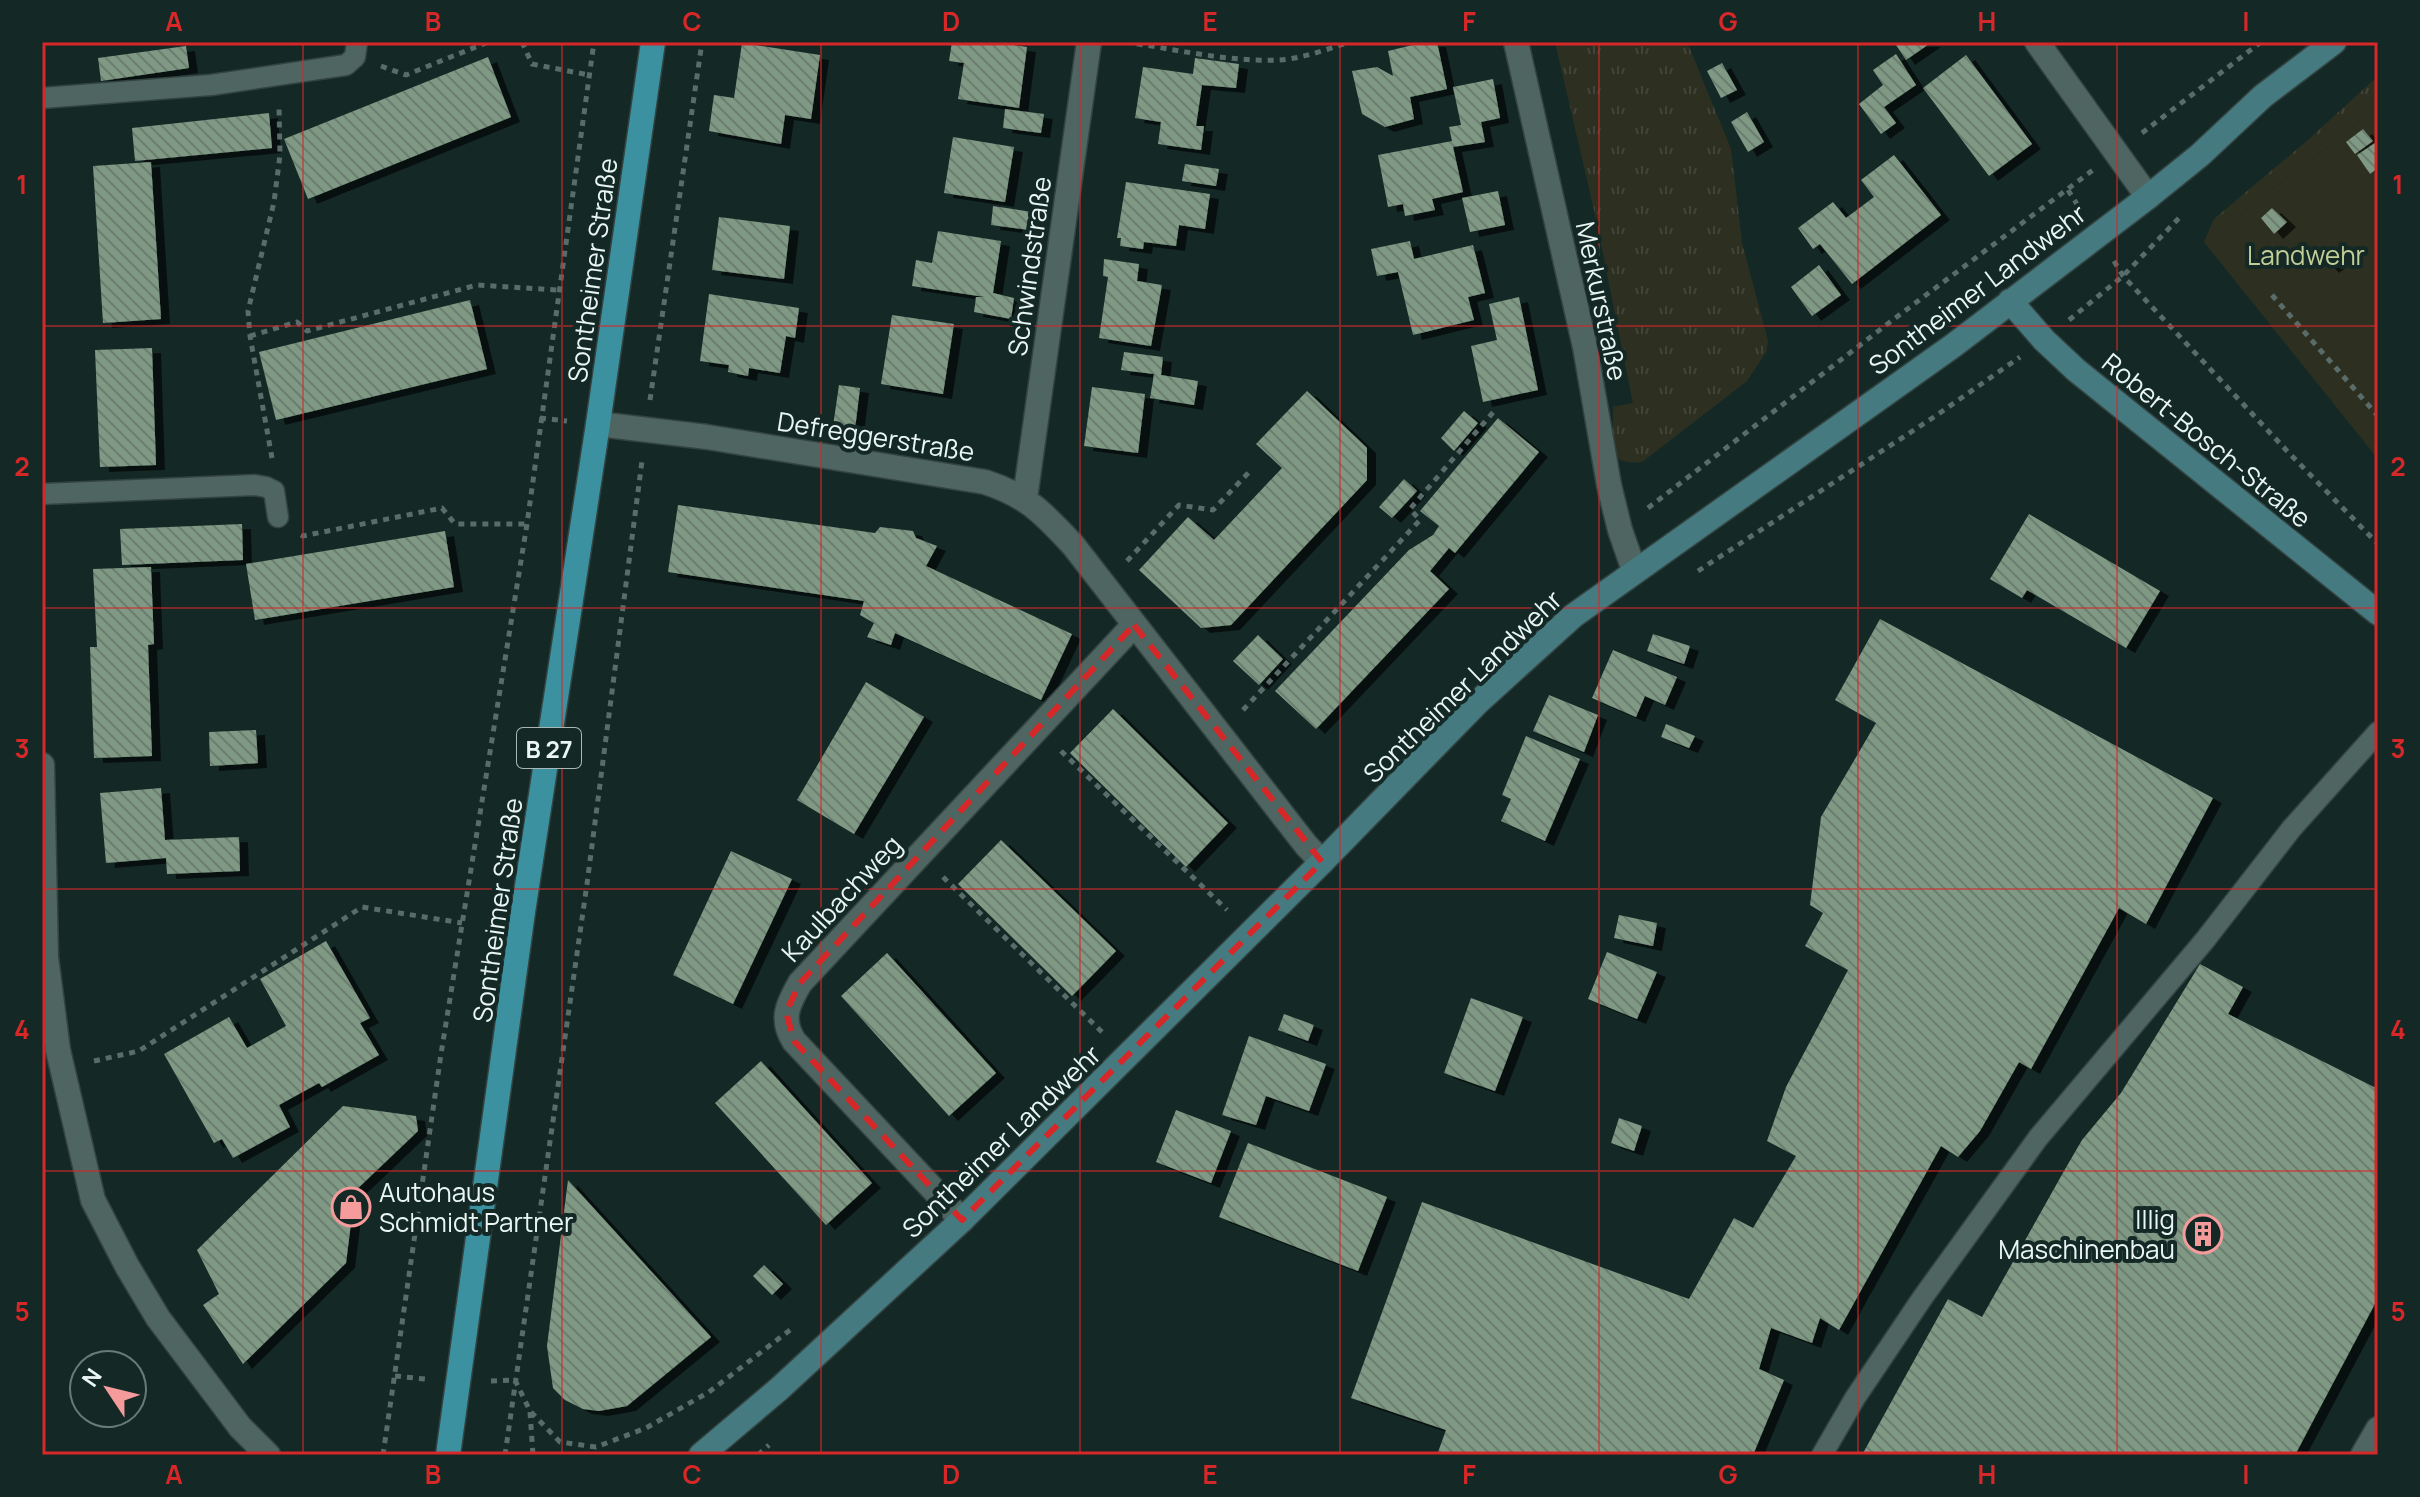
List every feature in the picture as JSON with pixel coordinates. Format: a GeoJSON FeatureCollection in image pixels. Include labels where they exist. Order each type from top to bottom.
{"type":"FeatureCollection","features":[{"type":"Feature","properties":{"kind":"main road","name":"Sontheimer Straße"},"geometry":{"type":"LineString","coordinates":[[448,1455],[523,912],[653,42]]}},
{"type":"Feature","properties":{"kind":"street","name":"Schwindstraße"},"geometry":{"type":"LineString","coordinates":[[1025,498],[1089,42]]}},
{"type":"Feature","properties":{"kind":"street","name":"Merkurstraße"},"geometry":{"type":"LineString","coordinates":[[1516,42],[1585,347],[1609,485],[1634,570]]}},
{"type":"Feature","properties":{"kind":"street"},"geometry":{"type":"LineString","coordinates":[[2037,42],[2148,197]]}},
{"type":"Feature","properties":{"kind":"street","name":"Sontheimer Landwehr"},"geometry":{"type":"LineString","coordinates":[[701,1455],[779,1389],[962,1220],[1511,670],[1573,616],[1954,345],[2148,197],[2200,155],[2263,96],[2334,42]]}},
{"type":"Feature","properties":{"kind":"street","name":"Robert-Bosch-Straße"},"geometry":{"type":"LineString","coordinates":[[2010,301],[2076,370],[2378,613]]}},
{"type":"Feature","properties":{"kind":"street","name":"Defreggerstraße"},"geometry":{"type":"LineString","coordinates":[[598,424],[707,437],[985,482],[1025,498],[1045,514],[1073,545],[1322,862]]}},
{"type":"Feature","properties":{"kind":"street","name":"Kaulbachweg"},"geometry":{"type":"LineString","coordinates":[[962,1220],[794,1041],[786,1023],[786,1012],[800,983],[1134,625]]}},
{"type":"Feature","properties":{"kind":"street"},"geometry":{"type":"LineString","coordinates":[[42,765],[46,957],[54,1057],[93,1200],[158,1318],[240,1427],[268,1455]]}},
{"type":"Feature","properties":{"kind":"street"},"geometry":{"type":"LineString","coordinates":[[2363,1455],[2378,1429]]}},
{"type":"Feature","properties":{"kind":"lane"},"geometry":{"type":"LineString","coordinates":[[42,98],[211,85],[278,76],[346,65],[356,49]]}},
{"type":"Feature","properties":{"kind":"lane"},"geometry":{"type":"LineString","coordinates":[[42,494],[255,485],[274,491],[278,517]]}},
{"type":"Feature","properties":{"kind":"lane"},"geometry":{"type":"LineString","coordinates":[[1822,1455],[1855,1398],[1914,1309],[2038,1138],[2205,940],[2292,828],[2378,732]]}},
{"type":"Feature","properties":{"kind":"path"},"geometry":{"type":"LineString","coordinates":[[356,49],[406,75],[488,42]]}},
{"type":"Feature","properties":{"kind":"path"},"geometry":{"type":"LineString","coordinates":[[522,42],[532,64],[589,75]]}},
{"type":"Feature","properties":{"kind":"path"},"geometry":{"type":"LineString","coordinates":[[383,1455],[462,923],[527,524],[594,42]]}},
{"type":"Feature","properties":{"kind":"path"},"geometry":{"type":"LineString","coordinates":[[505,1455],[702,42]]}},
{"type":"Feature","properties":{"kind":"path"},"geometry":{"type":"LineString","coordinates":[[1125,42],[1233,58],[1278,60],[1350,42]]}},
{"type":"Feature","properties":{"kind":"path"},"geometry":{"type":"LineString","coordinates":[[274,491],[271,453],[248,311],[268,236],[280,155],[278,76]]}},
{"type":"Feature","properties":{"kind":"path"},"geometry":{"type":"LineString","coordinates":[[1694,574],[1934,417],[2044,340],[2123,276],[2187,209]]}},
{"type":"Feature","properties":{"kind":"path"},"geometry":{"type":"LineString","coordinates":[[2123,276],[2378,544]]}},
{"type":"Feature","properties":{"kind":"path","name":"Sontheimer Straße"},"geometry":{"type":"LineString","coordinates":[[250,336],[297,322],[307,331],[477,285],[558,290]]}},
{"type":"Feature","properties":{"kind":"path"},"geometry":{"type":"LineString","coordinates":[[2272,295],[2378,416]]}},
{"type":"Feature","properties":{"kind":"path"},"geometry":{"type":"LineString","coordinates":[[1220,735],[1420,520],[1410,509],[1495,410]]}},
{"type":"Feature","properties":{"kind":"path"},"geometry":{"type":"LineString","coordinates":[[1104,585],[1179,505],[1213,510],[1252,469]]}},
{"type":"Feature","properties":{"kind":"path"},"geometry":{"type":"LineString","coordinates":[[278,517],[303,536],[442,508],[455,524],[527,524]]}},
{"type":"Feature","properties":{"kind":"path"},"geometry":{"type":"LineString","coordinates":[[1037,728],[1234,916]]}},
{"type":"Feature","properties":{"kind":"path"},"geometry":{"type":"LineString","coordinates":[[920,854],[1109,1040]]}},
{"type":"Feature","properties":{"kind":"path"},"geometry":{"type":"LineString","coordinates":[[54,1057],[139,1051],[362,907],[462,923]]}},
{"type":"Feature","properties":{"kind":"path"},"geometry":{"type":"LineString","coordinates":[[515,1380],[530,1411],[560,1442],[596,1447],[646,1428],[709,1392]]}},
{"type":"Feature","properties":{"kind":"path"},"geometry":{"type":"LineString","coordinates":[[530,1411],[533,1455]]}},
{"type":"Feature","properties":{"kind":"path"},"geometry":{"type":"LineString","coordinates":[[758,1455],[769,1444]]}},
{"type":"Feature","properties":{"kind":"highlighted area"},"geometry":{"type":"Polygon","coordinates":[[[1134,625],[1322,862],[962,1220],[794,1041],[786,1012],[800,983],[1134,625]]]}},
{"type":"Feature","properties":{"kind":"green space"},"geometry":{"type":"Polygon","coordinates":[[[1555,42],[1687,42],[1731,149],[1742,243],[1768,341],[1766,352],[1747,381],[1642,462],[1626,462],[1613,454],[1613,407],[1633,403],[1595,214],[1555,42]]]}},
{"type":"Feature","properties":{"kind":"green space"},"geometry":{"type":"Polygon","coordinates":[[[2378,76],[2378,108],[2204,242],[2214,219],[2378,76]]]}},
{"type":"Feature","properties":{"kind":"green space","name":"Landwehr"},"geometry":{"type":"Polygon","coordinates":[[[2378,108],[2378,459],[2204,242],[2378,108]]]}},
{"type":"Feature","properties":{"kind":"building"},"geometry":{"type":"Polygon","coordinates":[[[952,42],[993,42],[1027,47],[1019,108],[958,99],[964,63],[949,61],[952,42]]]}},
{"type":"Feature","properties":{"kind":"building"},"geometry":{"type":"Polygon","coordinates":[[[1437,42],[1447,89],[1410,97],[1414,119],[1385,127],[1362,114],[1352,71],[1377,67],[1393,76],[1388,51],[1437,42]]]}},
{"type":"Feature","properties":{"kind":"building"},"geometry":{"type":"Polygon","coordinates":[[[1894,42],[1932,42],[1906,60],[1894,42]]]}},
{"type":"Feature","properties":{"kind":"building"},"geometry":{"type":"Polygon","coordinates":[[[742,43],[820,55],[811,119],[785,115],[781,144],[709,131],[714,95],[734,98],[742,43]]]}},
{"type":"Feature","properties":{"kind":"building"},"geometry":{"type":"Polygon","coordinates":[[[186,46],[189,68],[101,81],[98,58],[186,46]]]}},
{"type":"Feature","properties":{"kind":"building"},"geometry":{"type":"Polygon","coordinates":[[[1896,54],[1916,85],[1884,107],[1896,123],[1881,134],[1859,104],[1883,85],[1873,70],[1896,54]]]}},
{"type":"Feature","properties":{"kind":"building"},"geometry":{"type":"Polygon","coordinates":[[[1966,55],[2032,144],[1989,176],[1923,88],[1966,55]]]}},
{"type":"Feature","properties":{"kind":"building"},"geometry":{"type":"Polygon","coordinates":[[[488,57],[511,117],[308,199],[284,139],[488,57]]]}},
{"type":"Feature","properties":{"kind":"building"},"geometry":{"type":"Polygon","coordinates":[[[1195,58],[1239,64],[1236,88],[1202,85],[1196,126],[1204,126],[1201,150],[1158,144],[1161,122],[1135,118],[1143,67],[1193,74],[1195,58]]]}},
{"type":"Feature","properties":{"kind":"building"},"geometry":{"type":"Polygon","coordinates":[[[1722,63],[1737,90],[1721,98],[1707,71],[1722,63]]]}},
{"type":"Feature","properties":{"kind":"building"},"geometry":{"type":"Polygon","coordinates":[[[1493,79],[1500,118],[1481,122],[1485,142],[1453,147],[1463,192],[1432,199],[1435,210],[1405,216],[1403,204],[1388,207],[1378,155],[1452,141],[1449,127],[1461,125],[1453,87],[1493,79]]]}},
{"type":"Feature","properties":{"kind":"building"},"geometry":{"type":"Polygon","coordinates":[[[1005,109],[1044,114],[1041,133],[1003,128],[1005,109]]]}},
{"type":"Feature","properties":{"kind":"building"},"geometry":{"type":"Polygon","coordinates":[[[1747,112],[1764,142],[1748,152],[1731,122],[1747,112]]]}},
{"type":"Feature","properties":{"kind":"building"},"geometry":{"type":"Polygon","coordinates":[[[269,113],[272,148],[135,161],[132,128],[269,113]]]}},
{"type":"Feature","properties":{"kind":"building"},"geometry":{"type":"Polygon","coordinates":[[[2363,129],[2373,141],[2355,154],[2346,142],[2363,129]]]}},
{"type":"Feature","properties":{"kind":"building"},"geometry":{"type":"Polygon","coordinates":[[[953,137],[1014,147],[1005,202],[944,193],[953,137]]]}},
{"type":"Feature","properties":{"kind":"building"},"geometry":{"type":"Polygon","coordinates":[[[2378,141],[2378,168],[2370,174],[2357,155],[2378,141]]]}},
{"type":"Feature","properties":{"kind":"building"},"geometry":{"type":"Polygon","coordinates":[[[1894,155],[1941,215],[1852,284],[1820,244],[1813,249],[1798,228],[1833,202],[1846,218],[1874,197],[1861,180],[1894,155]]]}},
{"type":"Feature","properties":{"kind":"building"},"geometry":{"type":"Polygon","coordinates":[[[151,162],[161,319],[103,323],[93,166],[151,162]]]}},
{"type":"Feature","properties":{"kind":"building"},"geometry":{"type":"Polygon","coordinates":[[[1185,164],[1219,169],[1216,186],[1182,181],[1185,164]]]}},
{"type":"Feature","properties":{"kind":"building"},"geometry":{"type":"Polygon","coordinates":[[[1126,182],[1210,194],[1205,229],[1179,225],[1176,246],[1144,242],[1143,249],[1120,246],[1121,238],[1117,238],[1126,182]]]}},
{"type":"Feature","properties":{"kind":"building"},"geometry":{"type":"Polygon","coordinates":[[[1498,191],[1505,225],[1470,232],[1462,198],[1498,191]]]}},
{"type":"Feature","properties":{"kind":"building"},"geometry":{"type":"Polygon","coordinates":[[[993,206],[1032,212],[1029,230],[991,225],[993,206]]]}},
{"type":"Feature","properties":{"kind":"building"},"geometry":{"type":"Polygon","coordinates":[[[2272,208],[2287,222],[2274,234],[2261,218],[2272,208]]]}},
{"type":"Feature","properties":{"kind":"building"},"geometry":{"type":"Polygon","coordinates":[[[719,217],[790,226],[784,279],[712,270],[719,217]]]}},
{"type":"Feature","properties":{"kind":"building"},"geometry":{"type":"Polygon","coordinates":[[[938,231],[1001,241],[993,293],[1014,298],[1011,319],[974,312],[976,297],[985,297],[912,286],[916,260],[932,263],[938,231]]]}},
{"type":"Feature","properties":{"kind":"building"},"geometry":{"type":"Polygon","coordinates":[[[1410,241],[1414,259],[1473,245],[1485,293],[1468,297],[1474,320],[1413,335],[1398,272],[1377,276],[1371,249],[1410,241]]]}},
{"type":"Feature","properties":{"kind":"building"},"geometry":{"type":"Polygon","coordinates":[[[2330,249],[2338,262],[2330,268],[2319,256],[2330,249]]]}},
{"type":"Feature","properties":{"kind":"building"},"geometry":{"type":"Polygon","coordinates":[[[1104,259],[1139,264],[1137,281],[1162,285],[1151,346],[1099,338],[1108,277],[1103,276],[1104,259]]]}},
{"type":"Feature","properties":{"kind":"building"},"geometry":{"type":"Polygon","coordinates":[[[1819,265],[1841,295],[1812,316],[1791,287],[1819,265]]]}},
{"type":"Feature","properties":{"kind":"building"},"geometry":{"type":"Polygon","coordinates":[[[709,294],[799,308],[795,338],[786,336],[780,373],[749,368],[748,376],[728,372],[729,365],[700,361],[709,294]]]}},
{"type":"Feature","properties":{"kind":"building"},"geometry":{"type":"Polygon","coordinates":[[[1519,297],[1538,390],[1483,402],[1471,346],[1497,340],[1489,304],[1519,297]]]}},
{"type":"Feature","properties":{"kind":"building"},"geometry":{"type":"Polygon","coordinates":[[[470,300],[487,369],[276,420],[259,352],[470,300]]]}},
{"type":"Feature","properties":{"kind":"building"},"geometry":{"type":"Polygon","coordinates":[[[892,315],[954,324],[943,394],[881,384],[892,315]]]}},
{"type":"Feature","properties":{"kind":"building"},"geometry":{"type":"Polygon","coordinates":[[[152,348],[156,465],[100,467],[95,350],[152,348]]]}},
{"type":"Feature","properties":{"kind":"building"},"geometry":{"type":"Polygon","coordinates":[[[1124,352],[1163,357],[1161,375],[1198,381],[1194,405],[1150,398],[1154,374],[1121,370],[1124,352]]]}},
{"type":"Feature","properties":{"kind":"building"},"geometry":{"type":"Polygon","coordinates":[[[839,385],[860,388],[855,429],[833,426],[839,385]]]}},
{"type":"Feature","properties":{"kind":"building"},"geometry":{"type":"Polygon","coordinates":[[[1092,387],[1145,394],[1138,453],[1084,446],[1092,387]]]}},
{"type":"Feature","properties":{"kind":"building"},"geometry":{"type":"Polygon","coordinates":[[[1307,391],[1367,448],[1367,480],[1231,625],[1201,628],[1139,570],[1188,517],[1214,540],[1282,468],[1256,444],[1307,391]]]}},
{"type":"Feature","properties":{"kind":"building"},"geometry":{"type":"Polygon","coordinates":[[[1464,411],[1478,423],[1454,451],[1441,438],[1464,411]]]}},
{"type":"Feature","properties":{"kind":"building"},"geometry":{"type":"Polygon","coordinates":[[[1498,418],[1539,452],[1455,553],[1449,548],[1430,571],[1449,589],[1316,729],[1275,691],[1409,550],[1433,535],[1439,526],[1420,511],[1498,418]]]}},
{"type":"Feature","properties":{"kind":"building"},"geometry":{"type":"Polygon","coordinates":[[[1404,479],[1417,491],[1392,518],[1379,507],[1404,479]]]}},
{"type":"Feature","properties":{"kind":"building"},"geometry":{"type":"Polygon","coordinates":[[[678,505],[875,533],[880,527],[913,531],[916,538],[937,546],[926,566],[1072,634],[1041,700],[895,633],[891,645],[867,637],[874,623],[860,615],[864,601],[668,572],[678,505]]]}},
{"type":"Feature","properties":{"kind":"building"},"geometry":{"type":"Polygon","coordinates":[[[2029,514],[2160,591],[2126,648],[2027,590],[2022,598],[1990,579],[2029,514]]]}},
{"type":"Feature","properties":{"kind":"building"},"geometry":{"type":"Polygon","coordinates":[[[242,524],[243,560],[122,565],[120,529],[242,524]]]}},
{"type":"Feature","properties":{"kind":"building"},"geometry":{"type":"Polygon","coordinates":[[[445,531],[454,587],[255,620],[246,564],[445,531]]]}},
{"type":"Feature","properties":{"kind":"building"},"geometry":{"type":"Polygon","coordinates":[[[151,567],[154,644],[148,645],[152,756],[94,758],[90,647],[97,647],[93,569],[151,567]]]}},
{"type":"Feature","properties":{"kind":"building"},"geometry":{"type":"Polygon","coordinates":[[[1880,619],[2213,798],[2146,924],[2119,908],[2031,1069],[2019,1062],[1980,1131],[1958,1157],[1941,1146],[1839,1330],[1820,1318],[1812,1343],[1771,1328],[1759,1369],[1784,1380],[1753,1455],[1437,1455],[1446,1430],[1351,1398],[1422,1202],[1689,1299],[1734,1218],[1753,1228],[1796,1156],[1767,1141],[1786,1087],[1848,970],[1805,946],[1823,913],[1810,905],[1821,817],[1876,723],[1835,700],[1880,619]]]}},
{"type":"Feature","properties":{"kind":"building"},"geometry":{"type":"Polygon","coordinates":[[[1653,634],[1690,646],[1684,664],[1647,651],[1653,634]]]}},
{"type":"Feature","properties":{"kind":"building"},"geometry":{"type":"Polygon","coordinates":[[[1258,635],[1283,659],[1259,685],[1233,661],[1258,635]]]}},
{"type":"Feature","properties":{"kind":"building"},"geometry":{"type":"Polygon","coordinates":[[[1613,650],[1677,677],[1665,705],[1645,696],[1636,717],[1592,698],[1613,650]]]}},
{"type":"Feature","properties":{"kind":"building"},"geometry":{"type":"Polygon","coordinates":[[[866,682],[924,717],[854,834],[797,800],[866,682]]]}},
{"type":"Feature","properties":{"kind":"building"},"geometry":{"type":"Polygon","coordinates":[[[1549,695],[1598,715],[1584,752],[1533,731],[1549,695]]]}},
{"type":"Feature","properties":{"kind":"building"},"geometry":{"type":"Polygon","coordinates":[[[1113,709],[1228,823],[1186,867],[1070,753],[1113,709]]]}},
{"type":"Feature","properties":{"kind":"building"},"geometry":{"type":"Polygon","coordinates":[[[1666,724],[1695,736],[1689,748],[1661,737],[1666,724]]]}},
{"type":"Feature","properties":{"kind":"building"},"geometry":{"type":"Polygon","coordinates":[[[256,730],[258,763],[210,766],[209,732],[256,730]]]}},
{"type":"Feature","properties":{"kind":"building"},"geometry":{"type":"Polygon","coordinates":[[[1526,736],[1580,759],[1545,841],[1501,821],[1511,799],[1502,795],[1526,736]]]}},
{"type":"Feature","properties":{"kind":"building"},"geometry":{"type":"Polygon","coordinates":[[[161,788],[165,840],[239,837],[240,871],[167,874],[166,858],[106,863],[100,793],[161,788]]]}},
{"type":"Feature","properties":{"kind":"building"},"geometry":{"type":"Polygon","coordinates":[[[1001,840],[1116,951],[1072,996],[958,884],[1001,840]]]}},
{"type":"Feature","properties":{"kind":"building"},"geometry":{"type":"Polygon","coordinates":[[[731,851],[792,879],[733,1004],[673,975],[731,851]]]}},
{"type":"Feature","properties":{"kind":"building"},"geometry":{"type":"Polygon","coordinates":[[[1619,915],[1657,923],[1653,946],[1614,938],[1619,915]]]}},
{"type":"Feature","properties":{"kind":"building"},"geometry":{"type":"Polygon","coordinates":[[[326,941],[370,1018],[360,1023],[379,1055],[322,1087],[319,1083],[279,1105],[290,1127],[233,1158],[222,1139],[214,1143],[164,1054],[229,1017],[247,1048],[286,1026],[260,979],[326,941]]]}},
{"type":"Feature","properties":{"kind":"building"},"geometry":{"type":"Polygon","coordinates":[[[1607,952],[1657,972],[1637,1019],[1588,999],[1607,952]]]}},
{"type":"Feature","properties":{"kind":"building"},"geometry":{"type":"Polygon","coordinates":[[[887,953],[996,1073],[949,1116],[841,996],[887,953]]]}},
{"type":"Feature","properties":{"kind":"building","name":"Illig Maschinenbau"},"geometry":{"type":"Polygon","coordinates":[[[2200,964],[2243,987],[2228,1014],[2378,1089],[2378,1298],[2295,1455],[1862,1455],[1948,1299],[1982,1317],[2082,1140],[2121,1093],[2200,964]]]}},
{"type":"Feature","properties":{"kind":"building"},"geometry":{"type":"Polygon","coordinates":[[[1471,998],[1523,1017],[1495,1091],[1444,1073],[1471,998]]]}},
{"type":"Feature","properties":{"kind":"building"},"geometry":{"type":"Polygon","coordinates":[[[1284,1014],[1314,1025],[1308,1041],[1278,1030],[1284,1014]]]}},
{"type":"Feature","properties":{"kind":"building"},"geometry":{"type":"Polygon","coordinates":[[[1249,1036],[1326,1064],[1309,1111],[1266,1096],[1256,1125],[1222,1115],[1249,1036]]]}},
{"type":"Feature","properties":{"kind":"building"},"geometry":{"type":"Polygon","coordinates":[[[761,1061],[872,1183],[826,1225],[715,1103],[761,1061]]]}},
{"type":"Feature","properties":{"kind":"building"},"geometry":{"type":"Polygon","coordinates":[[[343,1106],[416,1116],[418,1131],[355,1191],[346,1263],[243,1364],[203,1305],[219,1294],[197,1250],[343,1106]]]}},
{"type":"Feature","properties":{"kind":"building"},"geometry":{"type":"Polygon","coordinates":[[[1176,1110],[1231,1131],[1211,1183],[1156,1162],[1176,1110]]]}},
{"type":"Feature","properties":{"kind":"building"},"geometry":{"type":"Polygon","coordinates":[[[1619,1118],[1642,1126],[1634,1151],[1611,1143],[1619,1118]]]}},
{"type":"Feature","properties":{"kind":"building"},"geometry":{"type":"Polygon","coordinates":[[[1248,1143],[1387,1197],[1358,1271],[1219,1217],[1248,1143]]]}},
{"type":"Feature","properties":{"kind":"building"},"geometry":{"type":"Polygon","coordinates":[[[568,1180],[711,1337],[627,1406],[599,1411],[583,1409],[565,1400],[553,1388],[547,1346],[568,1180]]]}},
{"type":"Feature","properties":{"kind":"building"},"geometry":{"type":"Polygon","coordinates":[[[764,1265],[783,1284],[772,1295],[753,1276],[764,1265]]]}},
{"type":"Feature","properties":{"kind":"place","name":"Autohaus Schmidt Partner"},"geometry":{"type":"Point","coordinates":[351,1207]}},
{"type":"Feature","properties":{"kind":"place","name":"Illig Maschinenbau"},"geometry":{"type":"Point","coordinates":[2203,1234]}}]}
